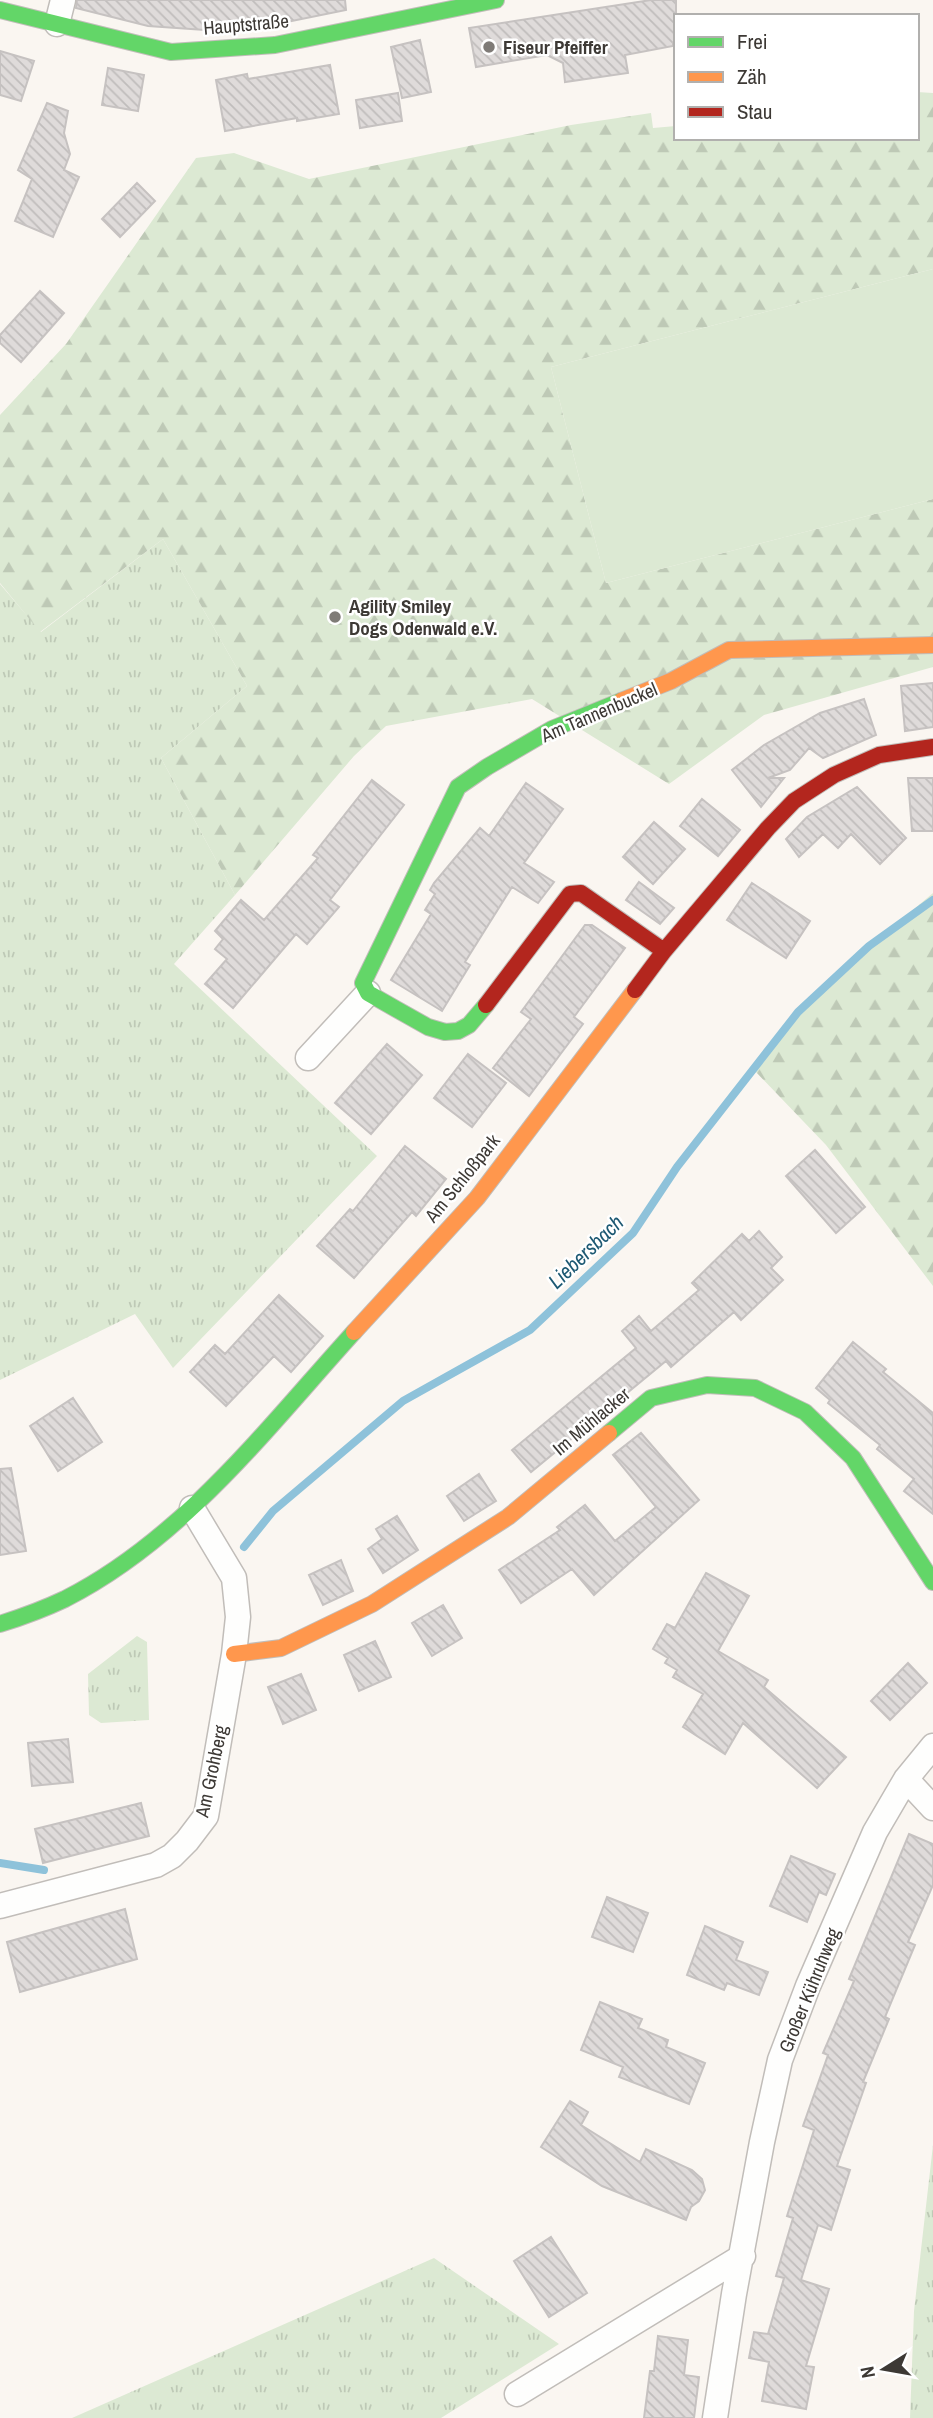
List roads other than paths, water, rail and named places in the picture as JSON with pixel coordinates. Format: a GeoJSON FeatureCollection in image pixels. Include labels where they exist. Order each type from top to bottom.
{"type":"FeatureCollection","features":[{"type":"Feature","properties":{"kind":"street","name":"Hauptstraße"},"geometry":{"type":"LineString","coordinates":[[0,9],[60,12],[172,52],[275,46],[496,0]]}},
{"type":"Feature","properties":{"kind":"street","name":"Am Tannenbuckel"},"geometry":{"type":"LineString","coordinates":[[368,993],[363,979],[458,787],[487,767],[552,729],[670,681],[729,650],[933,645]]}},
{"type":"Feature","properties":{"kind":"street","name":"Am Schloßpark"},"geometry":{"type":"LineString","coordinates":[[0,1624],[30,1616],[89,1587],[192,1508],[228,1471],[477,1198],[664,951],[794,801],[834,775],[879,755],[933,747]]}},
{"type":"Feature","properties":{"kind":"street"},"geometry":{"type":"LineString","coordinates":[[308,1058],[368,993],[436,1031],[448,1033],[464,1029],[475,1020],[574,892],[581,894],[664,951]]}},
{"type":"Feature","properties":{"kind":"street","name":"Im Mühlacker"},"geometry":{"type":"LineString","coordinates":[[234,1654],[281,1648],[372,1604],[508,1517],[651,1398],[706,1385],[755,1388],[805,1412],[853,1458],[933,1582]]}},
{"type":"Feature","properties":{"kind":"street","name":"Am Grohberg"},"geometry":{"type":"LineString","coordinates":[[0,1906],[156,1864],[172,1856],[205,1816],[234,1654],[238,1617],[234,1578],[192,1508]]}},
{"type":"Feature","properties":{"kind":"street","name":"Großer Kühruhweg"},"geometry":{"type":"LineString","coordinates":[[715,2418],[734,2294],[780,2060],[808,1986],[870,1844],[906,1779],[933,1746]]}},
{"type":"Feature","properties":{"kind":"street"},"geometry":{"type":"LineString","coordinates":[[906,1779],[933,1808]]}},
{"type":"Feature","properties":{"kind":"street"},"geometry":{"type":"LineString","coordinates":[[517,2393],[743,2256]]}},
{"type":"Feature","properties":{"kind":"waterway","name":"Liebersbach"},"geometry":{"type":"LineString","coordinates":[[244,1547],[273,1511],[403,1401],[530,1330],[633,1233],[677,1167],[798,1012],[869,946],[933,900]]}},
{"type":"Feature","properties":{"kind":"waterway","name":"Liebersbach"},"geometry":{"type":"LineString","coordinates":[[0,1863],[44,1870]]}},
{"type":"Feature","properties":{"kind":"place","name":"Fiseur Pfeiffer"},"geometry":{"type":"Point","coordinates":[489,47]}},
{"type":"Feature","properties":{"kind":"place","name":"Agility Smiley Dogs Odenwald e.V."},"geometry":{"type":"Point","coordinates":[335,617]}}]}
